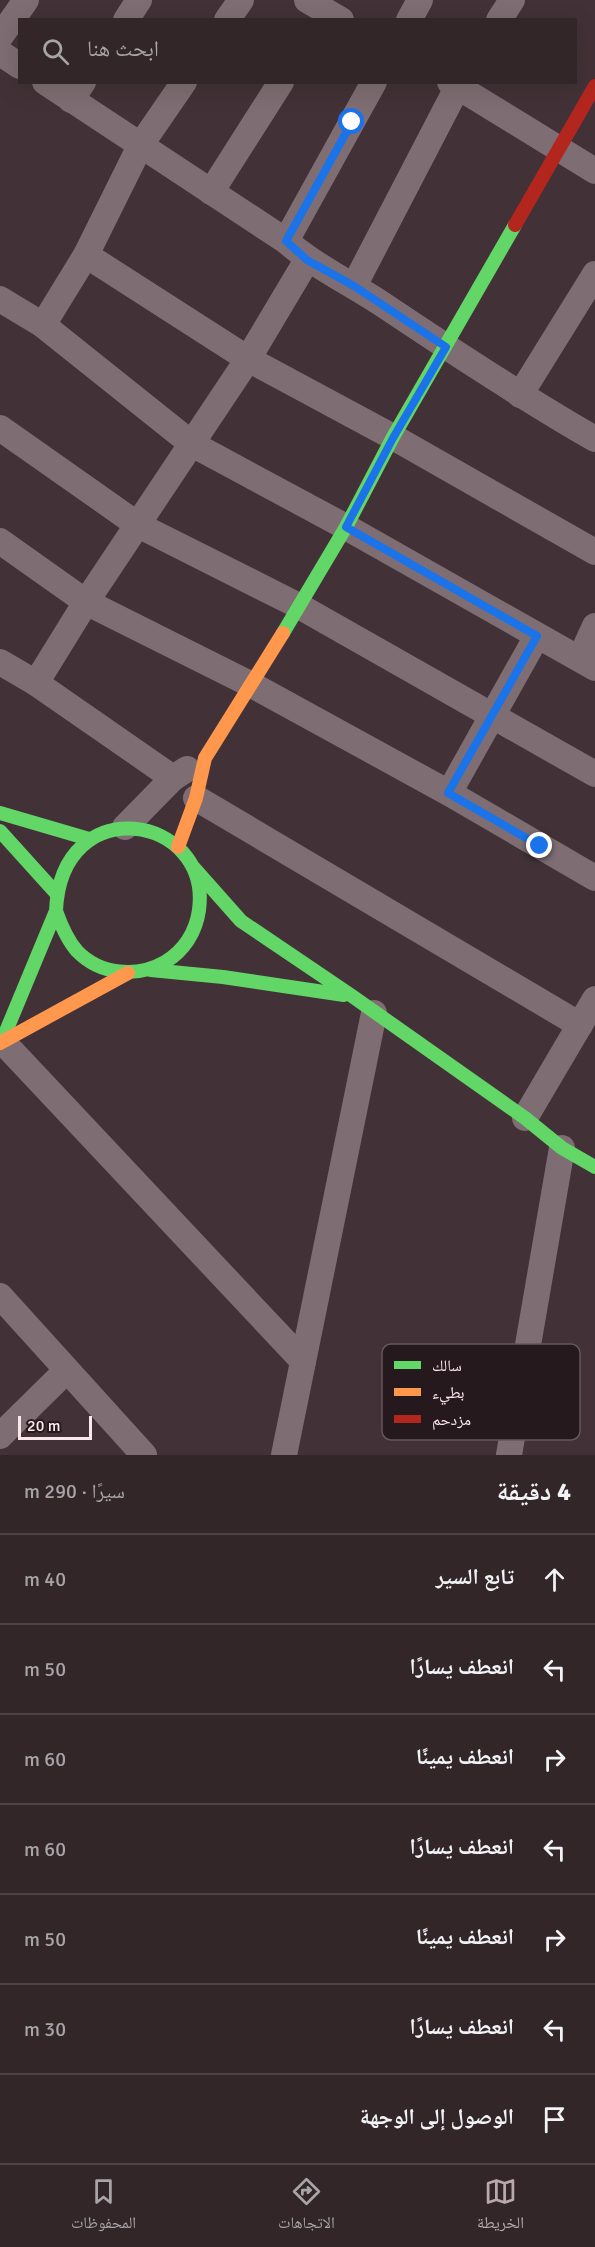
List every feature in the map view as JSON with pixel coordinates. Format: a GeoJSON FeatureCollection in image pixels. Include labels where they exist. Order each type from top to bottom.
{"type":"FeatureCollection","features":[{"type":"Feature","properties":{"kind":"main road"},"geometry":{"type":"LineString","coordinates":[[178,847],[196,798],[205,758],[252,686],[346,527],[393,438],[595,86]]}},
{"type":"Feature","properties":{"kind":"main road"},"geometry":{"type":"LineString","coordinates":[[0,813],[89,839]]}},
{"type":"Feature","properties":{"kind":"main road"},"geometry":{"type":"LineString","coordinates":[[352,996],[151,970],[128,973],[101,968],[77,952],[62,929],[56,911],[56,893],[62,872],[73,853],[89,839],[125,828],[153,832],[178,847],[241,921],[352,996],[562,1148],[595,1167]]}},
{"type":"Feature","properties":{"kind":"main road"},"geometry":{"type":"LineString","coordinates":[[0,831],[56,893]]}},
{"type":"Feature","properties":{"kind":"main road"},"geometry":{"type":"LineString","coordinates":[[151,970],[173,958],[190,939],[199,916],[200,891],[193,867]]}},
{"type":"Feature","properties":{"kind":"main road"},"geometry":{"type":"LineString","coordinates":[[1,1042],[56,911]]}},
{"type":"Feature","properties":{"kind":"main road"},"geometry":{"type":"LineString","coordinates":[[1,1042],[128,973]]}},
{"type":"Feature","properties":{"kind":"street"},"geometry":{"type":"LineString","coordinates":[[0,38],[26,0]]}},
{"type":"Feature","properties":{"kind":"street"},"geometry":{"type":"LineString","coordinates":[[127,18],[139,0]]}},
{"type":"Feature","properties":{"kind":"street"},"geometry":{"type":"LineString","coordinates":[[228,18],[241,0]]}},
{"type":"Feature","properties":{"kind":"street"},"geometry":{"type":"LineString","coordinates":[[410,18],[420,0]]}},
{"type":"Feature","properties":{"kind":"street"},"geometry":{"type":"LineString","coordinates":[[500,18],[512,0]]}},
{"type":"Feature","properties":{"kind":"street"},"geometry":{"type":"LineString","coordinates":[[0,53],[18,65]]}},
{"type":"Feature","properties":{"kind":"street"},"geometry":{"type":"LineString","coordinates":[[52,84],[77,91],[141,146],[286,241],[307,260],[354,286],[520,395],[595,439]]}},
{"type":"Feature","properties":{"kind":"street"},"geometry":{"type":"LineString","coordinates":[[44,325],[86,255],[141,146],[183,84]]}},
{"type":"Feature","properties":{"kind":"street"},"geometry":{"type":"LineString","coordinates":[[211,192],[280,84]]}},
{"type":"Feature","properties":{"kind":"street"},"geometry":{"type":"LineString","coordinates":[[286,241],[373,84]]}},
{"type":"Feature","properties":{"kind":"street"},"geometry":{"type":"LineString","coordinates":[[354,286],[456,84],[595,171]]}},
{"type":"Feature","properties":{"kind":"street"},"geometry":{"type":"LineString","coordinates":[[86,255],[248,359],[595,552]]}},
{"type":"Feature","properties":{"kind":"street"},"geometry":{"type":"LineString","coordinates":[[36,683],[86,602],[248,359],[307,260]]}},
{"type":"Feature","properties":{"kind":"street"},"geometry":{"type":"LineString","coordinates":[[520,395],[595,273]]}},
{"type":"Feature","properties":{"kind":"street"},"geometry":{"type":"LineString","coordinates":[[0,299],[44,325],[192,444],[346,527],[587,664],[595,626]]}},
{"type":"Feature","properties":{"kind":"street"},"geometry":{"type":"LineString","coordinates":[[0,428],[138,525],[299,606],[595,774]]}},
{"type":"Feature","properties":{"kind":"street"},"geometry":{"type":"LineString","coordinates":[[0,541],[86,602],[252,686],[448,793],[595,878]]}},
{"type":"Feature","properties":{"kind":"street"},"geometry":{"type":"LineString","coordinates":[[448,793],[537,636]]}},
{"type":"Feature","properties":{"kind":"street"},"geometry":{"type":"LineString","coordinates":[[0,662],[36,683],[173,778]]}},
{"type":"Feature","properties":{"kind":"street"},"geometry":{"type":"LineString","coordinates":[[125,828],[173,778],[205,758]]}},
{"type":"Feature","properties":{"kind":"street"},"geometry":{"type":"LineString","coordinates":[[196,798],[580,1024]]}},
{"type":"Feature","properties":{"kind":"street"},"geometry":{"type":"LineString","coordinates":[[525,1119],[595,999]]}},
{"type":"Feature","properties":{"kind":"street"},"geometry":{"type":"LineString","coordinates":[[285,1455],[374,1013]]}},
{"type":"Feature","properties":{"kind":"street"},"geometry":{"type":"LineString","coordinates":[[1,1042],[303,1361]]}},
{"type":"Feature","properties":{"kind":"street"},"geometry":{"type":"LineString","coordinates":[[528,1344],[562,1148]]}},
{"type":"Feature","properties":{"kind":"street"},"geometry":{"type":"LineString","coordinates":[[0,1296],[144,1455]]}},
{"type":"Feature","properties":{"kind":"street"},"geometry":{"type":"LineString","coordinates":[[0,1436],[66,1371]]}},
{"type":"Feature","properties":{"kind":"street"},"geometry":{"type":"LineString","coordinates":[[509,1455],[512,1440]]}},
{"type":"Feature","properties":{"kind":"traffic: fast"},"geometry":{"type":"LineString","coordinates":[[283,633],[346,527],[393,437],[515,225]]}},
{"type":"Feature","properties":{"kind":"traffic: fast"},"geometry":{"type":"LineString","coordinates":[[0,813],[89,839]]}},
{"type":"Feature","properties":{"kind":"traffic: fast"},"geometry":{"type":"LineString","coordinates":[[2,1041],[56,911],[64,872],[82,846],[107,832],[134,829],[161,836],[183,852],[197,877],[199,910],[188,940],[172,958],[143,970],[119,972],[86,959],[70,942],[56,911]]}},
{"type":"Feature","properties":{"kind":"traffic: fast"},"geometry":{"type":"LineString","coordinates":[[0,831],[56,893]]}},
{"type":"Feature","properties":{"kind":"traffic: fast"},"geometry":{"type":"LineString","coordinates":[[194,868],[241,921],[525,1118],[562,1148],[595,1167]]}},
{"type":"Feature","properties":{"kind":"traffic: fast"},"geometry":{"type":"LineString","coordinates":[[151,970],[223,977],[344,995]]}},
{"type":"Feature","properties":{"kind":"traffic: slow"},"geometry":{"type":"LineString","coordinates":[[178,847],[196,798],[205,758],[283,633]]}},
{"type":"Feature","properties":{"kind":"traffic: slow"},"geometry":{"type":"LineString","coordinates":[[0,1043],[128,973]]}},
{"type":"Feature","properties":{"kind":"traffic: jam"},"geometry":{"type":"LineString","coordinates":[[515,225],[595,86]]}},
{"type":"Feature","properties":{"kind":"route"},"geometry":{"type":"LineString","coordinates":[[352,122],[286,241],[307,260],[354,286],[446,347],[393,438],[346,527],[537,636],[448,793],[540,846]]}}]}
